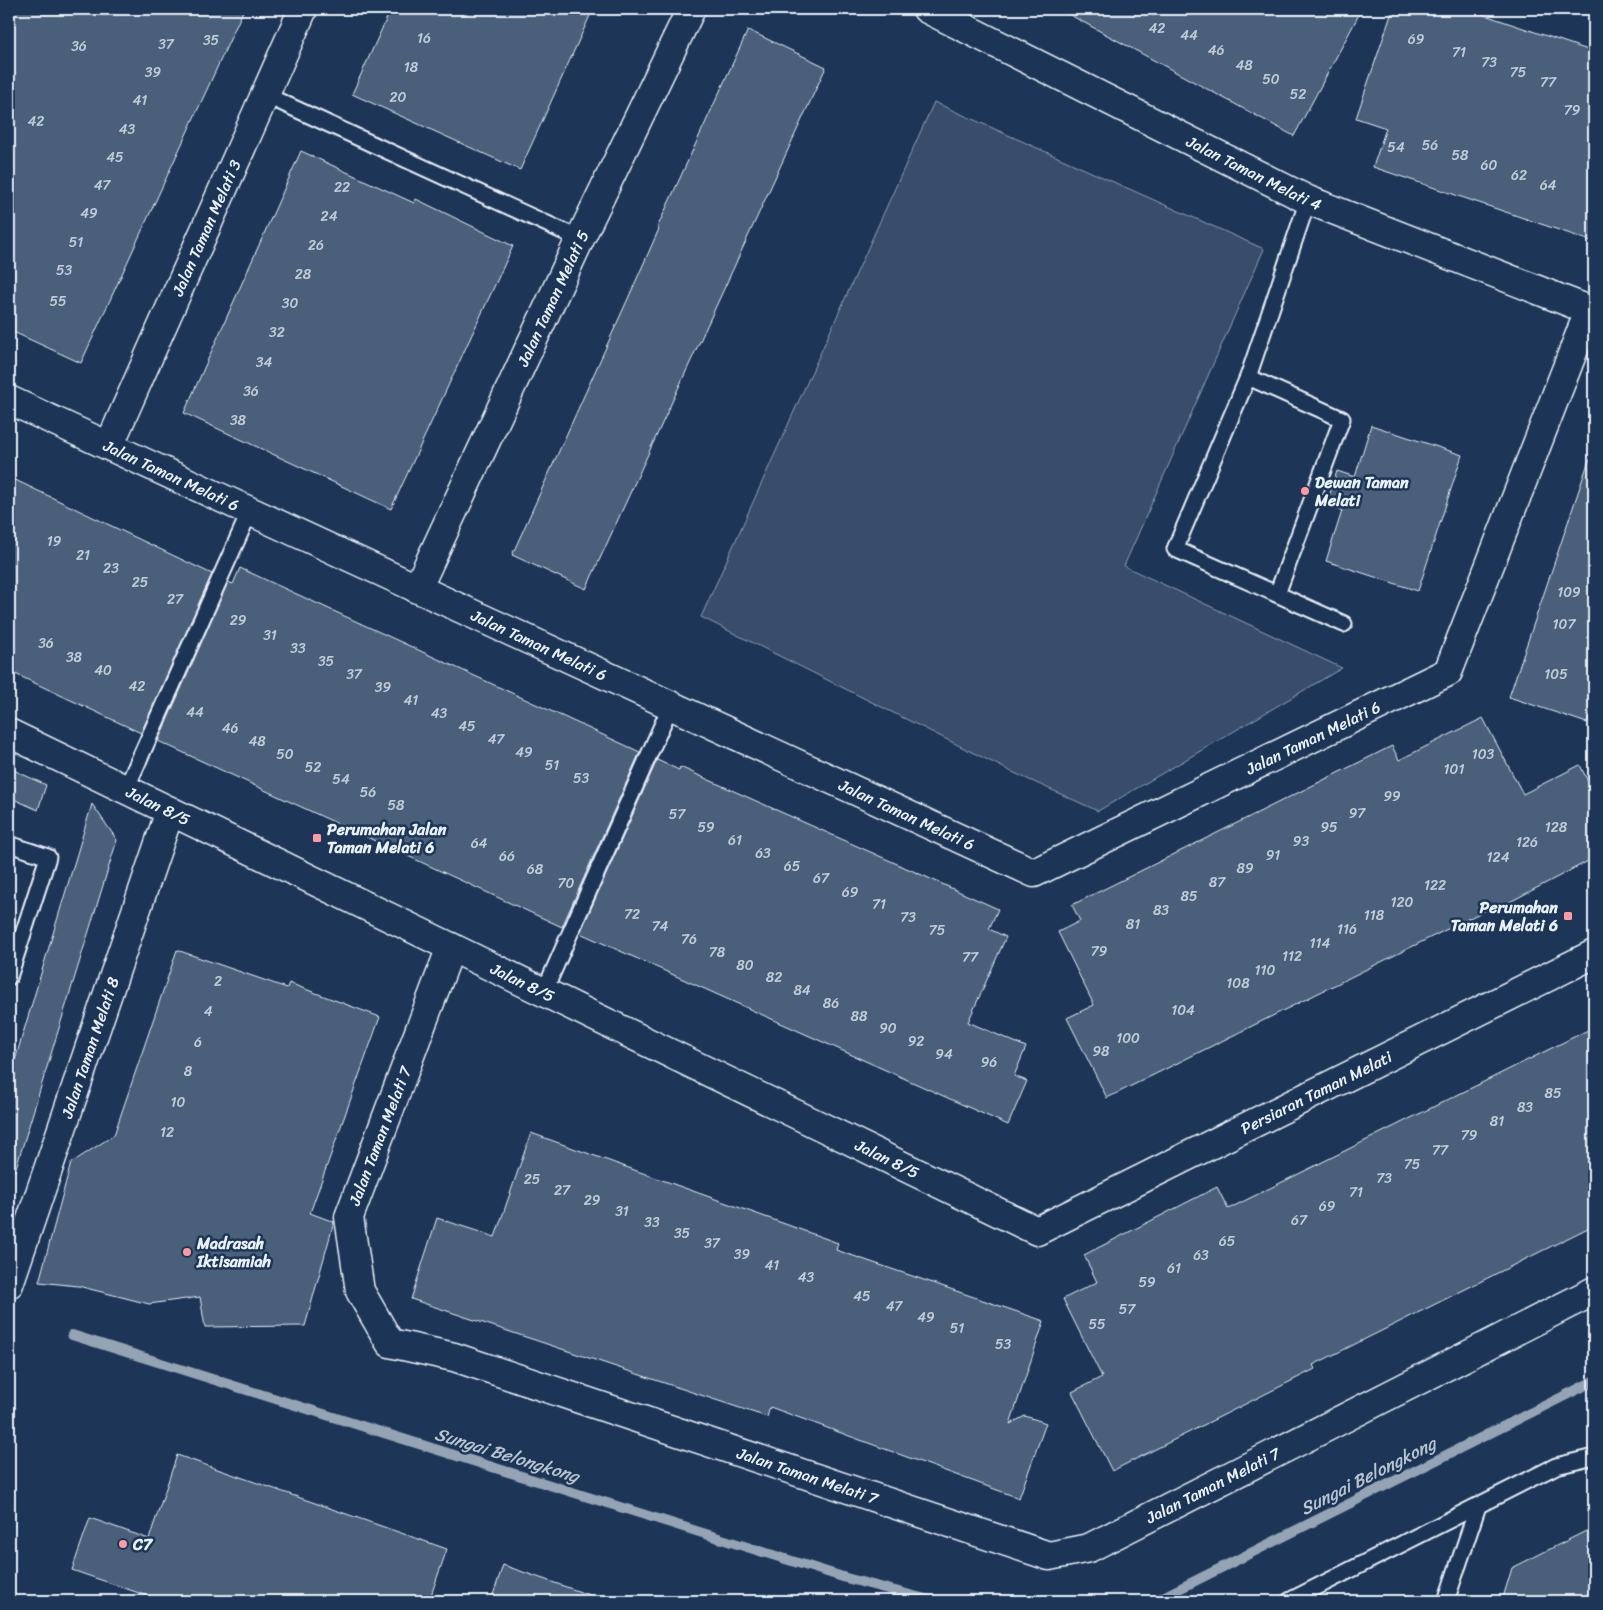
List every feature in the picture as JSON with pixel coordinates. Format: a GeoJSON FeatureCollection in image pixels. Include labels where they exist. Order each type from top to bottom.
{"type":"FeatureCollection","features":[{"type":"Feature","properties":{"kind":"street","name":"Jalan Taman Melati 3"},"geometry":{"type":"LineString","coordinates":[[109,446],[303,9]]}},
{"type":"Feature","properties":{"kind":"street","name":"Jalan Taman Melati 5"},"geometry":{"type":"LineString","coordinates":[[417,589],[580,239],[690,9]]}},
{"type":"Feature","properties":{"kind":"street","name":"Jalan Taman Melati 4"},"geometry":{"type":"LineString","coordinates":[[927,9],[1308,200],[1592,311]]}},
{"type":"Feature","properties":{"kind":"street","name":"Jalan Taman Melati 6"},"geometry":{"type":"LineString","coordinates":[[9,400],[1034,873],[1448,672],[1592,311]]}},
{"type":"Feature","properties":{"kind":"street","name":"Jalan 8/5"},"geometry":{"type":"LineString","coordinates":[[9,733],[1037,1231]]}},
{"type":"Feature","properties":{"kind":"street","name":"Jalan Taman Melati 8"},"geometry":{"type":"LineString","coordinates":[[11,1272],[170,811]]}},
{"type":"Feature","properties":{"kind":"street","name":"Jalan Taman Melati 7"},"geometry":{"type":"LineString","coordinates":[[452,947],[349,1218],[360,1291],[390,1343],[454,1357],[1049,1556],[1089,1548],[1594,1291]]}},
{"type":"Feature","properties":{"kind":"street","name":"Persiaran Taman Melati"},"geometry":{"type":"LineString","coordinates":[[1037,1231],[1594,954]]}},
{"type":"Feature","properties":{"kind":"lane"},"geometry":{"type":"LineString","coordinates":[[264,94],[580,239]]}},
{"type":"Feature","properties":{"kind":"lane"},"geometry":{"type":"LineString","coordinates":[[1308,200],[1248,377],[1175,549],[1344,624]]}},
{"type":"Feature","properties":{"kind":"lane"},"geometry":{"type":"LineString","coordinates":[[1248,377],[1342,419],[1277,594]]}},
{"type":"Feature","properties":{"kind":"lane"},"geometry":{"type":"LineString","coordinates":[[126,789],[250,511]]}},
{"type":"Feature","properties":{"kind":"lane"},"geometry":{"type":"LineString","coordinates":[[544,992],[671,705]]}},
{"type":"Feature","properties":{"kind":"lane"},"geometry":{"type":"LineString","coordinates":[[9,844],[48,857],[9,977]]}},
{"type":"Feature","properties":{"kind":"lane"},"geometry":{"type":"LineString","coordinates":[[1290,1601],[1556,1466],[1594,1457]]}},
{"type":"Feature","properties":{"kind":"lane"},"geometry":{"type":"LineString","coordinates":[[1446,1601],[1478,1506]]}},
{"type":"Feature","properties":{"kind":"shaded area"},"geometry":{"type":"Polygon","coordinates":[[[934,102],[1264,249],[1124,566],[1342,668],[1098,811],[1012,772],[701,617],[934,102]]]}},
{"type":"Feature","properties":{"kind":"building"},"geometry":{"type":"Polygon","coordinates":[[[9,9],[244,9],[81,363],[9,330],[9,9]]]}},
{"type":"Feature","properties":{"kind":"building"},"geometry":{"type":"Polygon","coordinates":[[[391,9],[593,9],[520,170],[352,94],[391,9]]]}},
{"type":"Feature","properties":{"kind":"building"},"geometry":{"type":"Polygon","coordinates":[[[1059,9],[1362,9],[1294,136],[1059,9]]]}},
{"type":"Feature","properties":{"kind":"building"},"geometry":{"type":"Polygon","coordinates":[[[1393,9],[1467,9],[1594,52],[1594,242],[1373,167],[1386,128],[1356,118],[1393,9]]]}},
{"type":"Feature","properties":{"kind":"building"},"geometry":{"type":"Polygon","coordinates":[[[748,30],[826,67],[586,589],[512,555],[659,229],[657,228],[748,30]]]}},
{"type":"Feature","properties":{"kind":"building"},"geometry":{"type":"Polygon","coordinates":[[[301,151],[414,203],[416,199],[513,246],[391,509],[184,413],[301,151]]]}},
{"type":"Feature","properties":{"kind":"building"},"geometry":{"type":"Polygon","coordinates":[[[1371,425],[1462,455],[1418,591],[1326,561],[1342,511],[1326,506],[1337,471],[1355,477],[1371,425]]]}},
{"type":"Feature","properties":{"kind":"building"},"geometry":{"type":"Polygon","coordinates":[[[1589,460],[1594,460],[1594,703],[1587,723],[1509,697],[1589,460]]]}},
{"type":"Feature","properties":{"kind":"building"},"geometry":{"type":"Polygon","coordinates":[[[9,477],[212,574],[141,733],[9,671],[9,477]]]}},
{"type":"Feature","properties":{"kind":"building"},"geometry":{"type":"Polygon","coordinates":[[[240,568],[640,752],[562,927],[158,741],[228,582],[233,584],[240,568]]]}},
{"type":"Feature","properties":{"kind":"building"},"geometry":{"type":"Polygon","coordinates":[[[1483,718],[1523,794],[1580,765],[1594,794],[1594,858],[1504,905],[1502,902],[1107,1098],[1067,1018],[1094,1005],[1058,932],[1080,921],[1072,905],[1392,746],[1399,760],[1483,718]]]}},
{"type":"Feature","properties":{"kind":"building"},"geometry":{"type":"Polygon","coordinates":[[[657,760],[679,770],[680,767],[998,909],[989,929],[1006,937],[968,1022],[1026,1047],[1014,1076],[1027,1081],[1008,1125],[580,933],[657,760]]]}},
{"type":"Feature","properties":{"kind":"building"},"geometry":{"type":"Polygon","coordinates":[[[9,768],[46,785],[38,810],[9,797],[9,768]]]}},
{"type":"Feature","properties":{"kind":"building"},"geometry":{"type":"Polygon","coordinates":[[[92,804],[117,840],[15,1171],[9,1170],[9,1080],[92,804]]]}},
{"type":"Feature","properties":{"kind":"building"},"geometry":{"type":"Polygon","coordinates":[[[177,950],[287,988],[289,983],[380,1017],[310,1213],[334,1222],[305,1326],[205,1327],[200,1297],[149,1304],[78,1286],[39,1282],[71,1163],[114,1135],[177,950]]]}},
{"type":"Feature","properties":{"kind":"building"},"geometry":{"type":"Polygon","coordinates":[[[1594,1027],[1594,1225],[1313,1365],[1315,1369],[1112,1471],[1072,1392],[1102,1377],[1063,1299],[1097,1282],[1084,1255],[1217,1187],[1228,1209],[1594,1027]]]}},
{"type":"Feature","properties":{"kind":"building"},"geometry":{"type":"Polygon","coordinates":[[[531,1133],[838,1243],[836,1250],[1044,1321],[1010,1424],[1025,1416],[1046,1423],[1019,1498],[770,1407],[767,1417],[411,1299],[437,1218],[495,1237],[531,1133]]]}},
{"type":"Feature","properties":{"kind":"building"},"geometry":{"type":"Polygon","coordinates":[[[177,1455],[447,1549],[429,1601],[162,1601],[72,1570],[90,1518],[149,1539],[177,1455]]]}},
{"type":"Feature","properties":{"kind":"building"},"geometry":{"type":"Polygon","coordinates":[[[1594,1527],[1594,1591],[1574,1601],[1502,1601],[1512,1568],[1594,1527]]]}},
{"type":"Feature","properties":{"kind":"building"},"geometry":{"type":"Polygon","coordinates":[[[503,1565],[595,1597],[594,1601],[491,1601],[503,1565]]]}},
{"type":"Feature","properties":{"kind":"waterway","name":"Sungai Belongkong"},"geometry":{"type":"LineString","coordinates":[[72,1335],[846,1578],[933,1601]]}},
{"type":"Feature","properties":{"kind":"waterway","name":"Sungai Belongkong"},"geometry":{"type":"LineString","coordinates":[[1155,1601],[1594,1381]]}},
{"type":"Feature","properties":{"kind":"place","name":"Dewan Taman Melati"},"geometry":{"type":"Point","coordinates":[1305,491]}},
{"type":"Feature","properties":{"kind":"place","name":"Perumahan Jalan Taman Melati 6"},"geometry":{"type":"Point","coordinates":[317,838]}},
{"type":"Feature","properties":{"kind":"place","name":"Perumahan Taman Melati 6"},"geometry":{"type":"Point","coordinates":[1568,916]}},
{"type":"Feature","properties":{"kind":"place","name":"Madrasah Iktisamiah"},"geometry":{"type":"Point","coordinates":[187,1252]}},
{"type":"Feature","properties":{"kind":"place","name":"C7"},"geometry":{"type":"Point","coordinates":[123,1544]}}]}
